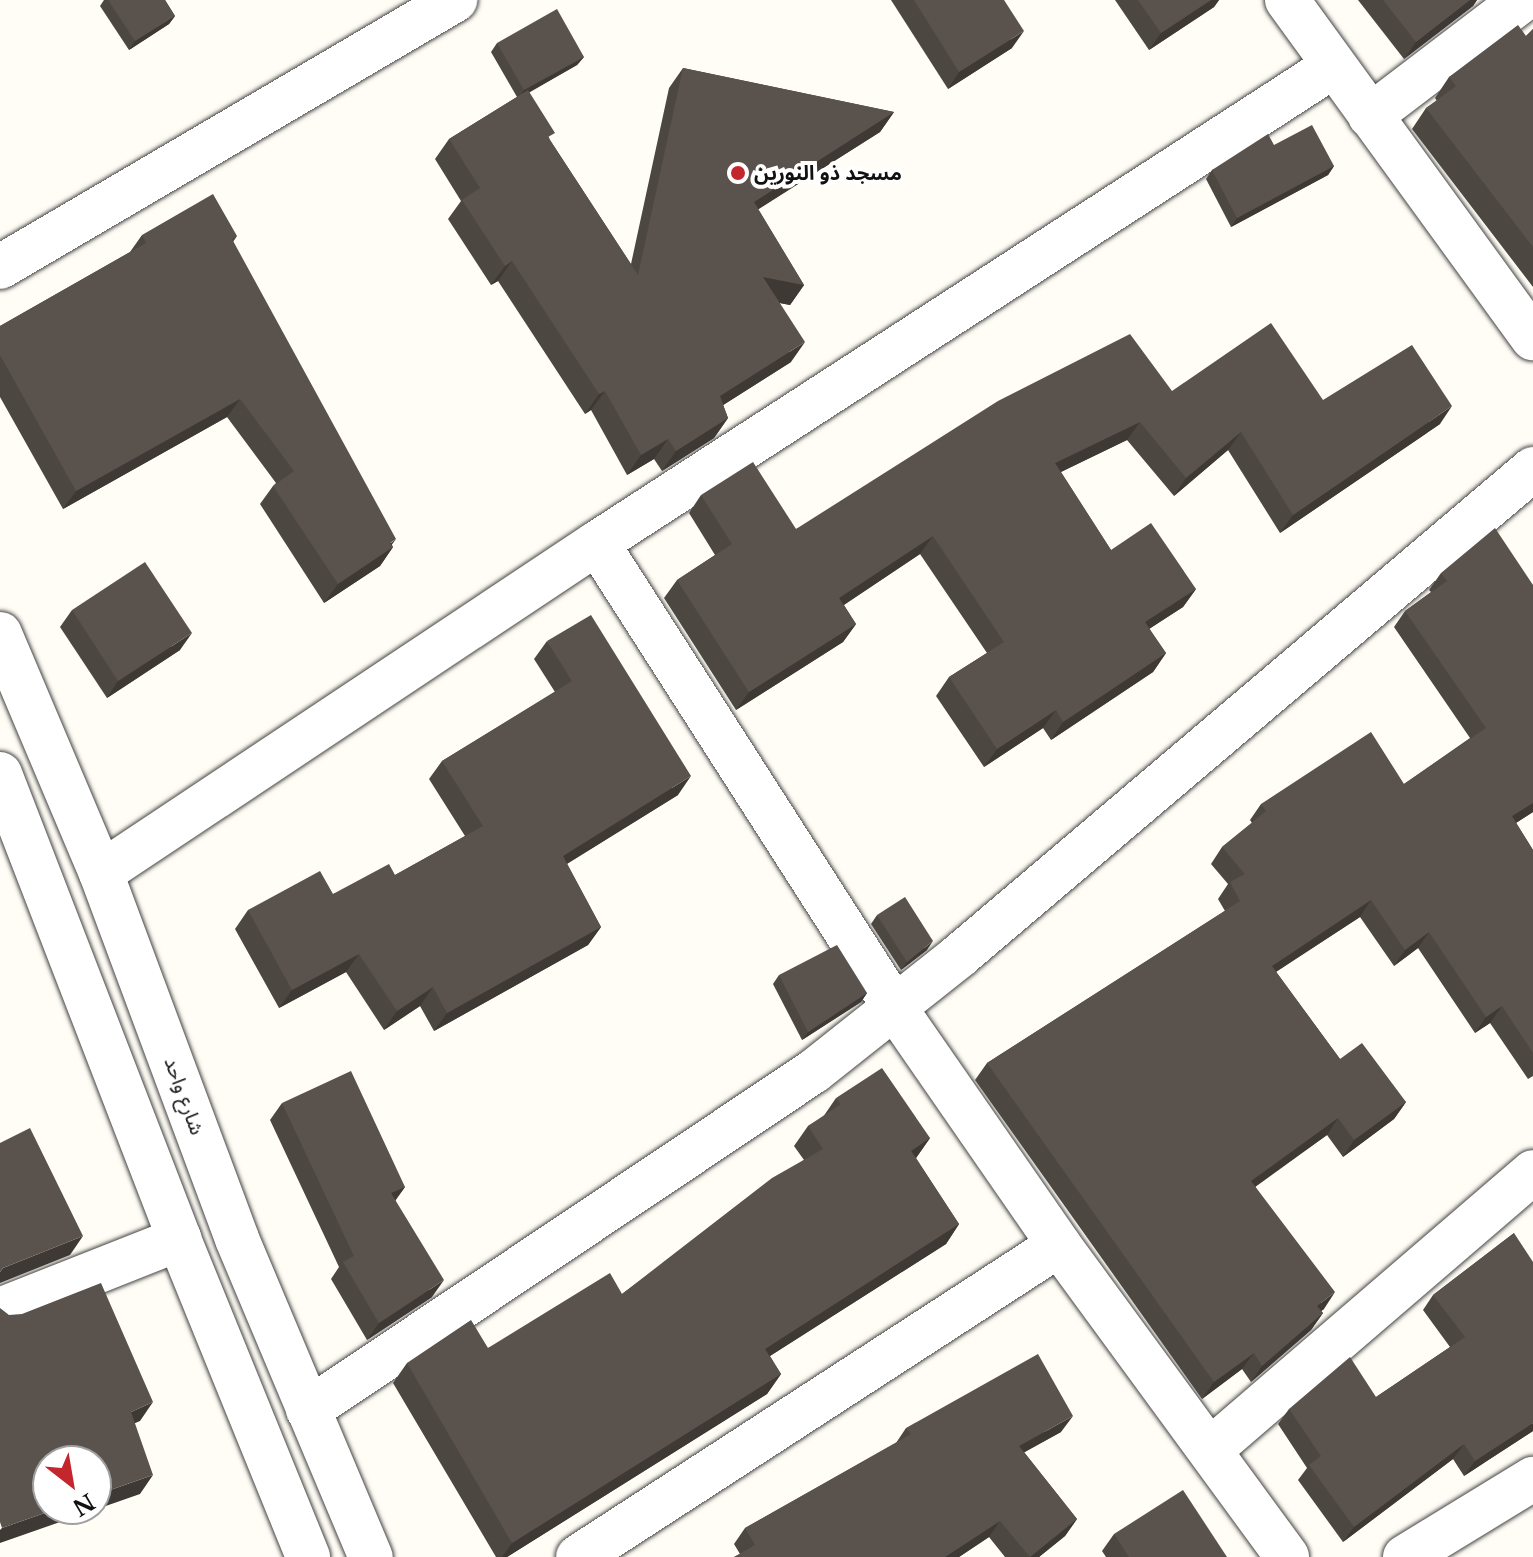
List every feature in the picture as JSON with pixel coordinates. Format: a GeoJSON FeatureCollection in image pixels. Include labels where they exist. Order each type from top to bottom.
{"type":"FeatureCollection","features":[{"type":"Feature","properties":{"kind":"street"},"geometry":{"type":"LineString","coordinates":[[0,267],[455,0]]}},
{"type":"Feature","properties":{"kind":"street"},"geometry":{"type":"LineString","coordinates":[[1287,0],[1332,67],[1533,338]]}},
{"type":"Feature","properties":{"kind":"street"},"geometry":{"type":"LineString","coordinates":[[1370,116],[1522,0]]}},
{"type":"Feature","properties":{"kind":"street"},"geometry":{"type":"LineString","coordinates":[[101,873],[597,543],[1332,67]]}},
{"type":"Feature","properties":{"kind":"street"},"geometry":{"type":"LineString","coordinates":[[308,1410],[814,1071],[895,1008],[1533,469]]}},
{"type":"Feature","properties":{"kind":"street"},"geometry":{"type":"LineString","coordinates":[[597,543],[895,1008],[1059,1245],[1287,1557]]}},
{"type":"Feature","properties":{"kind":"street","name":"شارع واحد"},"geometry":{"type":"LineString","coordinates":[[0,634],[101,873],[237,1239],[371,1557]]}},
{"type":"Feature","properties":{"kind":"street"},"geometry":{"type":"LineString","coordinates":[[1,779],[179,1239],[308,1557]]}},
{"type":"Feature","properties":{"kind":"street"},"geometry":{"type":"LineString","coordinates":[[1210,1450],[1533,1172]]}},
{"type":"Feature","properties":{"kind":"street"},"geometry":{"type":"LineString","coordinates":[[0,1310],[179,1239]]}},
{"type":"Feature","properties":{"kind":"street"},"geometry":{"type":"LineString","coordinates":[[578,1557],[1059,1245]]}},
{"type":"Feature","properties":{"kind":"street"},"geometry":{"type":"LineString","coordinates":[[1405,1557],[1533,1479]]}},
{"type":"Feature","properties":{"kind":"building"},"geometry":{"type":"Polygon","coordinates":[[[108,0],[165,0],[175,16],[135,41],[108,0]]]}},
{"type":"Feature","properties":{"kind":"building"},"geometry":{"type":"Polygon","coordinates":[[[914,0],[1004,0],[1024,31],[959,72],[914,0]]]}},
{"type":"Feature","properties":{"kind":"building"},"geometry":{"type":"Polygon","coordinates":[[[1138,0],[1211,0],[1161,33],[1138,0]]]}},
{"type":"Feature","properties":{"kind":"building"},"geometry":{"type":"Polygon","coordinates":[[[1383,0],[1470,0],[1416,42],[1383,0]]]}},
{"type":"Feature","properties":{"kind":"building"},"geometry":{"type":"Polygon","coordinates":[[[557,9],[584,57],[524,90],[497,43],[557,9]]]}},
{"type":"Feature","properties":{"kind":"building"},"geometry":{"type":"Polygon","coordinates":[[[1518,25],[1526,36],[1533,29],[1533,247],[1426,108],[1456,86],[1449,77],[1518,25]]]}},
{"type":"Feature","properties":{"kind":"building"},"geometry":{"type":"Polygon","coordinates":[[[683,68],[894,112],[754,202],[804,285],[763,277],[805,342],[720,396],[728,418],[676,451],[668,439],[641,455],[605,391],[599,394],[512,261],[505,266],[462,200],[480,188],[449,139],[528,90],[555,133],[548,137],[638,275],[683,68]]]}},
{"type":"Feature","properties":{"kind":"building"},"geometry":{"type":"Polygon","coordinates":[[[1312,125],[1334,166],[1237,218],[1212,170],[1268,134],[1274,145],[1312,125]]]}},
{"type":"Feature","properties":{"kind":"building"},"geometry":{"type":"Polygon","coordinates":[[[213,194],[237,236],[232,239],[396,539],[390,543],[393,547],[338,584],[273,486],[294,471],[240,399],[76,491],[0,355],[0,326],[146,243],[142,235],[213,194]]]}},
{"type":"Feature","properties":{"kind":"building"},"geometry":{"type":"Polygon","coordinates":[[[1271,323],[1323,400],[1412,345],[1452,406],[1293,515],[1241,432],[1186,478],[1140,422],[1055,463],[1111,550],[1151,523],[1196,589],[1145,622],[1166,653],[1063,722],[1056,710],[997,749],[949,677],[1004,642],[933,536],[839,598],[856,624],[749,692],[677,580],[732,544],[701,495],[753,462],[796,529],[998,401],[1130,334],[1172,391],[1271,323]]]}},
{"type":"Feature","properties":{"kind":"building"},"geometry":{"type":"Polygon","coordinates":[[[1495,528],[1533,585],[1533,803],[1512,816],[1533,850],[1533,1053],[1502,1006],[1486,1017],[1429,932],[1405,950],[1371,900],[1272,966],[1340,1059],[1362,1043],[1406,1102],[1354,1140],[1338,1118],[1251,1181],[1335,1292],[1317,1306],[1323,1313],[1262,1366],[1254,1353],[1214,1382],[987,1063],[1240,901],[1230,882],[1245,874],[1222,847],[1266,811],[1261,804],[1371,732],[1404,784],[1486,728],[1405,611],[1447,581],[1441,573],[1495,528]]]}},
{"type":"Feature","properties":{"kind":"building"},"geometry":{"type":"Polygon","coordinates":[[[145,562],[192,633],[118,681],[72,610],[145,562]]]}},
{"type":"Feature","properties":{"kind":"building"},"geometry":{"type":"Polygon","coordinates":[[[591,615],[691,776],[563,856],[601,927],[447,1013],[433,987],[397,1011],[359,954],[292,990],[248,910],[320,871],[333,894],[389,864],[395,875],[483,826],[442,761],[572,681],[547,641],[591,615]]]}},
{"type":"Feature","properties":{"kind":"building"},"geometry":{"type":"Polygon","coordinates":[[[905,897],[933,941],[907,962],[877,915],[905,897]]]}},
{"type":"Feature","properties":{"kind":"building"},"geometry":{"type":"Polygon","coordinates":[[[837,945],[867,993],[808,1032],[779,975],[837,945]]]}},
{"type":"Feature","properties":{"kind":"building"},"geometry":{"type":"Polygon","coordinates":[[[882,1068],[930,1138],[911,1151],[959,1224],[765,1349],[781,1374],[512,1543],[407,1363],[471,1320],[488,1348],[610,1273],[622,1294],[772,1178],[823,1149],[808,1126],[841,1104],[836,1098],[882,1068]]]}},
{"type":"Feature","properties":{"kind":"building"},"geometry":{"type":"Polygon","coordinates":[[[351,1071],[405,1187],[391,1193],[444,1280],[379,1323],[343,1262],[354,1256],[282,1103],[351,1071]]]}},
{"type":"Feature","properties":{"kind":"building"},"geometry":{"type":"Polygon","coordinates":[[[30,1128],[83,1236],[3,1268],[0,1272],[0,1143],[30,1128]]]}},
{"type":"Feature","properties":{"kind":"building"},"geometry":{"type":"Polygon","coordinates":[[[1514,1233],[1533,1262],[1533,1423],[1475,1461],[1464,1444],[1354,1527],[1309,1465],[1321,1456],[1289,1409],[1350,1357],[1376,1397],[1465,1337],[1433,1295],[1514,1233]]]}},
{"type":"Feature","properties":{"kind":"building"},"geometry":{"type":"Polygon","coordinates":[[[101,1283],[153,1402],[131,1412],[153,1475],[112,1489],[112,1445],[32,1445],[32,1517],[2,1528],[0,1308],[9,1315],[22,1314],[101,1283]]]}},
{"type":"Feature","properties":{"kind":"building"},"geometry":{"type":"Polygon","coordinates":[[[1038,1354],[1073,1416],[1019,1446],[1077,1519],[1030,1557],[1000,1521],[945,1557],[734,1557],[755,1545],[745,1528],[911,1434],[906,1428],[1038,1354]]]}},
{"type":"Feature","properties":{"kind":"building"},"geometry":{"type":"Polygon","coordinates":[[[1183,1490],[1227,1557],[1129,1557],[1114,1534],[1183,1490]]]}},
{"type":"Feature","properties":{"kind":"place","name":"مسجد ذو النورين"},"geometry":{"type":"Point","coordinates":[738,173]}}]}
